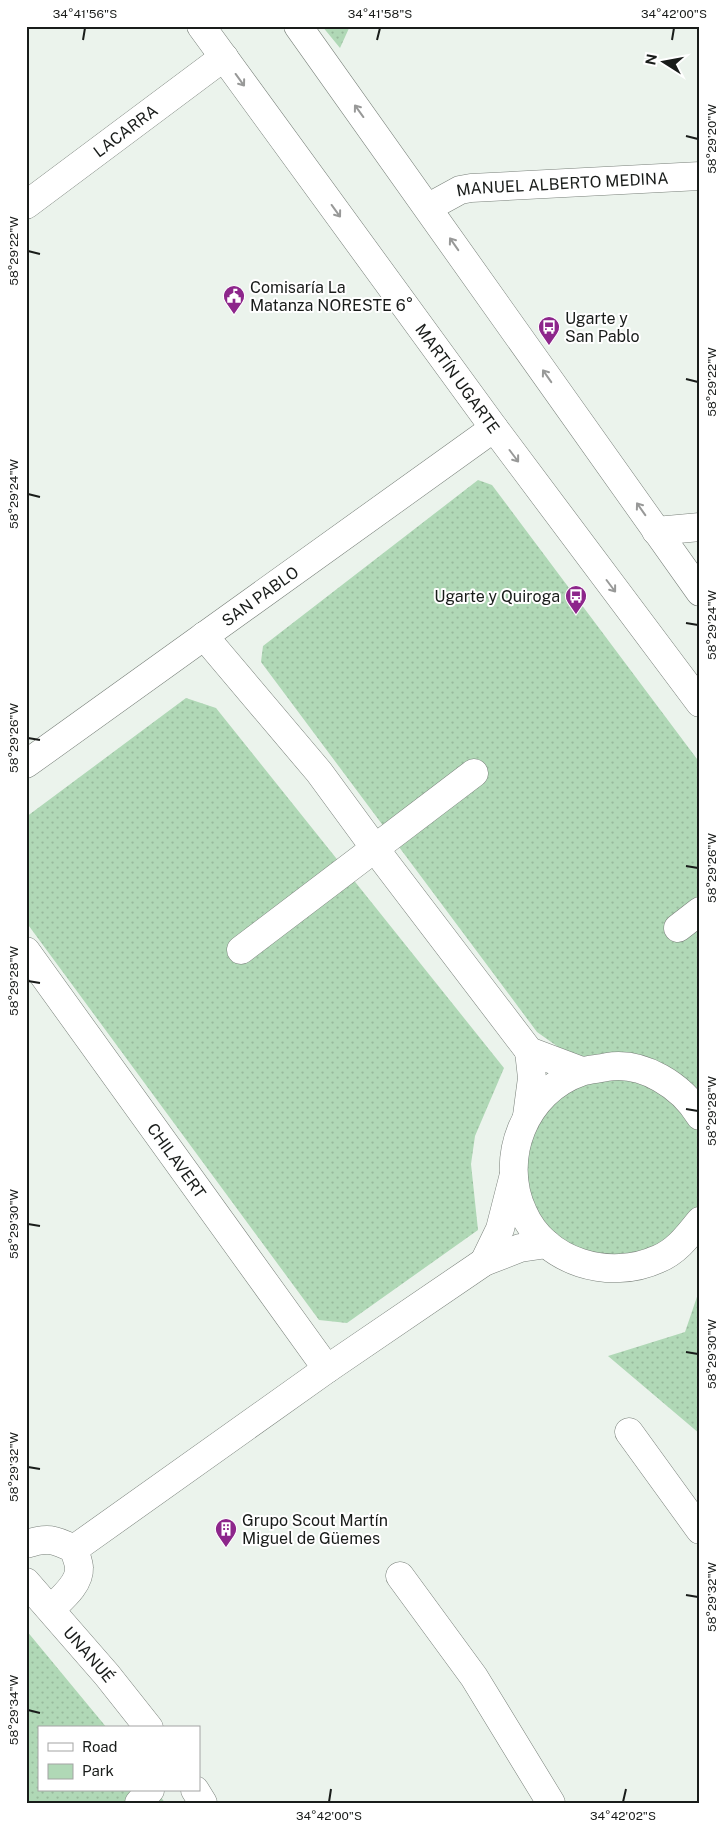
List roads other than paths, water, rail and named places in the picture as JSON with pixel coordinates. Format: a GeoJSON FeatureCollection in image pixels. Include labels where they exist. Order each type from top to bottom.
{"type":"FeatureCollection","features":[{"type":"Feature","properties":{"kind":"street","name":"MARTÍN UGARTE"},"geometry":{"type":"LineString","coordinates":[[201,26],[494,428],[700,703]]}},
{"type":"Feature","properties":{"kind":"street"},"geometry":{"type":"LineString","coordinates":[[298,26],[700,592]]}},
{"type":"Feature","properties":{"kind":"street","name":"LACARRA"},"geometry":{"type":"LineString","coordinates":[[26,205],[224,57]]}},
{"type":"Feature","properties":{"kind":"street","name":"MANUEL ALBERTO MEDINA"},"geometry":{"type":"LineString","coordinates":[[428,208],[460,190],[471,188],[700,176]]}},
{"type":"Feature","properties":{"kind":"street","name":"SAN PABLO"},"geometry":{"type":"LineString","coordinates":[[26,764],[494,428]]}},
{"type":"Feature","properties":{"kind":"street"},"geometry":{"type":"LineString","coordinates":[[656,531],[700,527]]}},
{"type":"Feature","properties":{"kind":"street"},"geometry":{"type":"LineString","coordinates":[[204,636],[319,772],[375,849],[529,1051],[532,1078],[527,1117]]}},
{"type":"Feature","properties":{"kind":"street"},"geometry":{"type":"LineString","coordinates":[[241,950],[474,774]]}},
{"type":"Feature","properties":{"kind":"street"},"geometry":{"type":"LineString","coordinates":[[678,928],[700,911]]}},
{"type":"Feature","properties":{"kind":"street","name":"CHILAVERT"},"geometry":{"type":"LineString","coordinates":[[26,951],[327,1369]]}},
{"type":"Feature","properties":{"kind":"street"},"geometry":{"type":"LineString","coordinates":[[529,1051],[582,1072]]}},
{"type":"Feature","properties":{"kind":"street"},"geometry":{"type":"LineString","coordinates":[[484,1262],[500,1229],[513,1175],[514,1155],[518,1136],[527,1117],[550,1089],[582,1072],[612,1066],[642,1070],[670,1083],[692,1103],[700,1116]]}},
{"type":"Feature","properties":{"kind":"street"},"geometry":{"type":"LineString","coordinates":[[513,1175],[516,1195],[523,1213],[547,1244],[572,1261],[601,1269],[631,1269],[660,1259],[684,1241],[700,1221]]}},
{"type":"Feature","properties":{"kind":"street"},"geometry":{"type":"LineString","coordinates":[[74,1548],[327,1369],[484,1262],[520,1248],[547,1244]]}},
{"type":"Feature","properties":{"kind":"street"},"geometry":{"type":"LineString","coordinates":[[629,1432],[700,1530]]}},
{"type":"Feature","properties":{"kind":"street"},"geometry":{"type":"LineString","coordinates":[[26,1544],[39,1540],[54,1539],[74,1548]]}},
{"type":"Feature","properties":{"kind":"street"},"geometry":{"type":"LineString","coordinates":[[51,1609],[68,1592],[77,1578],[79,1568],[74,1548]]}},
{"type":"Feature","properties":{"kind":"street"},"geometry":{"type":"LineString","coordinates":[[400,1576],[474,1677],[551,1803]]}},
{"type":"Feature","properties":{"kind":"street","name":"UNANUÉ"},"geometry":{"type":"LineString","coordinates":[[26,1582],[51,1609],[147,1726]]}},
{"type":"Feature","properties":{"kind":"street"},"geometry":{"type":"LineString","coordinates":[[139,1803],[148,1792]]}},
{"type":"Feature","properties":{"kind":"street"},"geometry":{"type":"LineString","coordinates":[[196,1792],[204,1803]]}},
{"type":"Feature","properties":{"kind":"place","name":"Comisaría La Matanza NORESTE 6°"},"geometry":{"type":"Point","coordinates":[234,315]}},
{"type":"Feature","properties":{"kind":"place","name":"Ugarte y San Pablo"},"geometry":{"type":"Point","coordinates":[549,346]}},
{"type":"Feature","properties":{"kind":"place","name":"Ugarte y Quiroga"},"geometry":{"type":"Point","coordinates":[576,615]}},
{"type":"Feature","properties":{"kind":"place","name":"Grupo Scout Martín Miguel de Güemes"},"geometry":{"type":"Point","coordinates":[226,1548]}}]}
